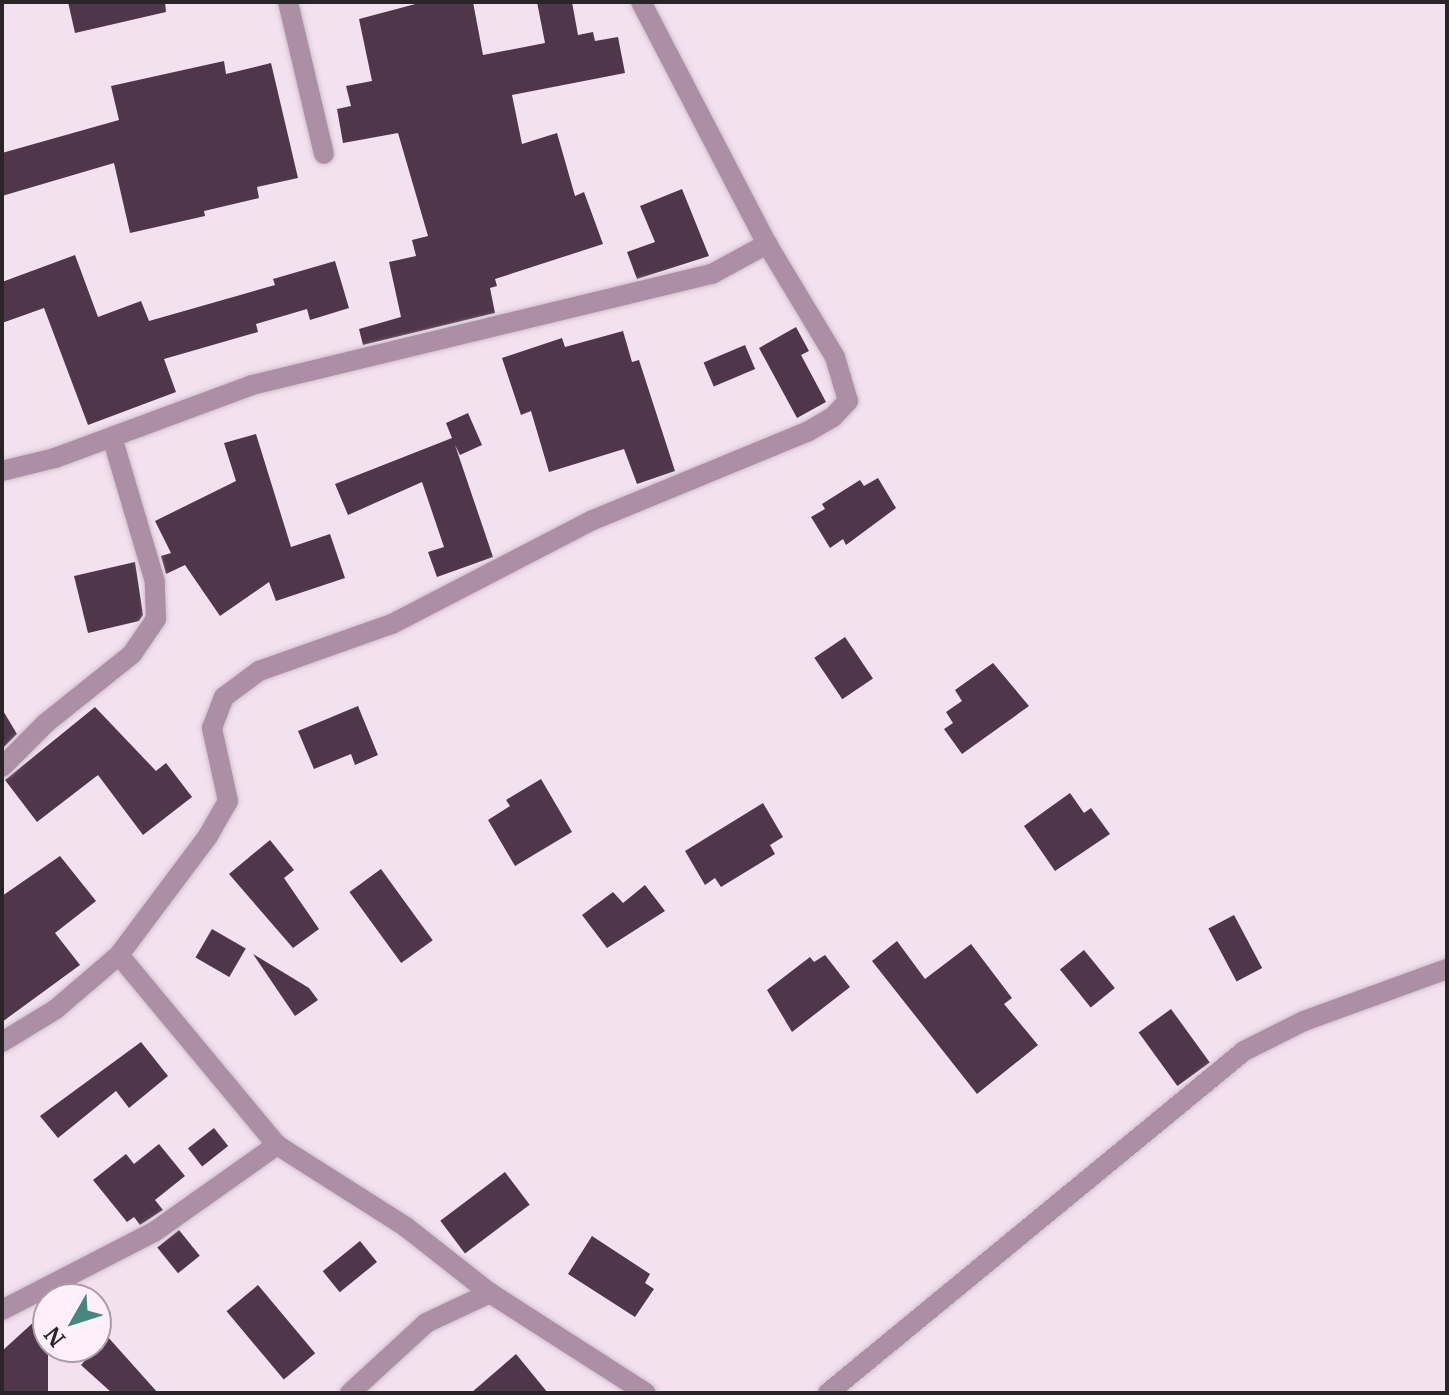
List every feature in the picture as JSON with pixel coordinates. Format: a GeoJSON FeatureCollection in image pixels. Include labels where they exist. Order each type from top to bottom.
{"type":"FeatureCollection","features":[{"type":"Feature","properties":{"kind":"street"},"geometry":{"type":"LineString","coordinates":[[288,2],[324,154]]}},
{"type":"Feature","properties":{"kind":"street"},"geometry":{"type":"LineString","coordinates":[[2,1042],[56,1009],[119,955],[228,801],[212,728],[224,697],[259,671],[392,624],[593,520],[833,417],[848,401],[845,378],[767,244],[641,2]]}},
{"type":"Feature","properties":{"kind":"street"},"geometry":{"type":"LineString","coordinates":[[2,471],[112,437],[252,385],[712,274],[767,244]]}},
{"type":"Feature","properties":{"kind":"street"},"geometry":{"type":"LineString","coordinates":[[2,767],[46,723],[132,654],[156,619],[155,582],[112,437]]}},
{"type":"Feature","properties":{"kind":"street"},"geometry":{"type":"LineString","coordinates":[[119,955],[277,1145],[406,1227],[490,1293],[646,1393]]}},
{"type":"Feature","properties":{"kind":"street"},"geometry":{"type":"LineString","coordinates":[[828,1393],[1244,1051],[1304,1021],[1447,969]]}},
{"type":"Feature","properties":{"kind":"street"},"geometry":{"type":"LineString","coordinates":[[2,1310],[154,1232],[277,1145]]}},
{"type":"Feature","properties":{"kind":"street"},"geometry":{"type":"LineString","coordinates":[[350,1393],[426,1323],[490,1293]]}},
{"type":"Feature","properties":{"kind":"building"},"geometry":{"type":"Polygon","coordinates":[[[68,2],[165,2],[166,12],[75,33],[68,2]]]}},
{"type":"Feature","properties":{"kind":"building"},"geometry":{"type":"Polygon","coordinates":[[[423,2],[473,2],[483,55],[545,43],[537,2],[572,2],[578,35],[593,32],[595,41],[618,37],[625,73],[512,95],[522,144],[557,133],[575,196],[584,192],[603,244],[495,279],[497,286],[490,288],[495,313],[363,345],[359,329],[401,317],[389,262],[416,256],[412,240],[428,236],[398,133],[343,143],[337,109],[351,106],[346,86],[372,81],[359,19],[423,2]]]}},
{"type":"Feature","properties":{"kind":"building"},"geometry":{"type":"Polygon","coordinates":[[[224,61],[226,74],[271,63],[298,178],[257,187],[259,198],[204,211],[205,216],[130,233],[114,163],[2,196],[2,153],[119,120],[111,86],[224,61]]]}},
{"type":"Feature","properties":{"kind":"building"},"geometry":{"type":"Polygon","coordinates":[[[682,189],[709,256],[637,279],[627,252],[655,242],[640,206],[682,189]]]}},
{"type":"Feature","properties":{"kind":"building"},"geometry":{"type":"Polygon","coordinates":[[[75,255],[98,317],[141,301],[149,321],[275,285],[273,279],[335,261],[349,308],[310,320],[307,309],[256,324],[258,332],[164,359],[176,392],[88,425],[44,308],[2,323],[2,282],[75,255]]]}},
{"type":"Feature","properties":{"kind":"building"},"geometry":{"type":"Polygon","coordinates":[[[796,327],[809,351],[801,355],[826,402],[797,418],[759,348],[796,327]]]}},
{"type":"Feature","properties":{"kind":"building"},"geometry":{"type":"Polygon","coordinates":[[[623,331],[632,362],[639,360],[675,471],[637,484],[624,449],[549,472],[531,411],[521,415],[502,358],[562,338],[565,347],[623,331]]]}},
{"type":"Feature","properties":{"kind":"building"},"geometry":{"type":"Polygon","coordinates":[[[745,345],[755,369],[714,387],[704,363],[745,345]]]}},
{"type":"Feature","properties":{"kind":"building"},"geometry":{"type":"Polygon","coordinates":[[[468,413],[482,445],[460,455],[455,445],[493,557],[437,577],[428,552],[444,547],[422,482],[348,515],[335,484],[452,438],[446,423],[468,413]]]}},
{"type":"Feature","properties":{"kind":"building"},"geometry":{"type":"Polygon","coordinates":[[[256,434],[291,547],[330,534],[345,578],[276,601],[269,582],[220,616],[185,565],[166,574],[161,556],[171,553],[155,521],[236,481],[224,443],[256,434]]]}},
{"type":"Feature","properties":{"kind":"building"},"geometry":{"type":"Polygon","coordinates":[[[878,478],[896,508],[846,545],[843,539],[830,548],[811,517],[825,509],[822,504],[860,480],[864,486],[878,478]]]}},
{"type":"Feature","properties":{"kind":"building"},"geometry":{"type":"Polygon","coordinates":[[[135,562],[143,615],[139,621],[88,633],[74,576],[135,562]]]}},
{"type":"Feature","properties":{"kind":"building"},"geometry":{"type":"Polygon","coordinates":[[[845,637],[873,678],[842,699],[814,658],[845,637]]]}},
{"type":"Feature","properties":{"kind":"building"},"geometry":{"type":"Polygon","coordinates":[[[993,663],[1029,706],[962,754],[944,729],[953,723],[946,712],[962,701],[955,690],[993,663]]]}},
{"type":"Feature","properties":{"kind":"building"},"geometry":{"type":"Polygon","coordinates":[[[358,706],[378,755],[355,765],[351,754],[314,769],[298,731],[358,706]]]}},
{"type":"Feature","properties":{"kind":"building"},"geometry":{"type":"Polygon","coordinates":[[[95,707],[156,771],[166,763],[192,797],[143,835],[98,775],[37,822],[5,780],[95,707]]]}},
{"type":"Feature","properties":{"kind":"building"},"geometry":{"type":"Polygon","coordinates":[[[2,709],[17,734],[2,749],[2,709]]]}},
{"type":"Feature","properties":{"kind":"building"},"geometry":{"type":"Polygon","coordinates":[[[541,779],[572,832],[515,866],[488,820],[510,806],[506,800],[541,779]]]}},
{"type":"Feature","properties":{"kind":"building"},"geometry":{"type":"Polygon","coordinates":[[[1070,793],[1084,813],[1091,808],[1110,834],[1055,871],[1024,826],[1070,793]]]}},
{"type":"Feature","properties":{"kind":"building"},"geometry":{"type":"Polygon","coordinates":[[[763,803],[783,837],[770,845],[775,854],[721,887],[715,878],[705,885],[685,851],[763,803]]]}},
{"type":"Feature","properties":{"kind":"building"},"geometry":{"type":"Polygon","coordinates":[[[270,840],[294,870],[284,878],[319,929],[293,948],[229,874],[270,840]]]}},
{"type":"Feature","properties":{"kind":"building"},"geometry":{"type":"Polygon","coordinates":[[[60,856],[96,901],[55,933],[80,965],[2,1022],[2,896],[60,856]]]}},
{"type":"Feature","properties":{"kind":"building"},"geometry":{"type":"Polygon","coordinates":[[[381,869],[433,940],[401,963],[349,892],[381,869]]]}},
{"type":"Feature","properties":{"kind":"building"},"geometry":{"type":"Polygon","coordinates":[[[645,885],[665,911],[607,948],[582,915],[613,892],[623,903],[645,885]]]}},
{"type":"Feature","properties":{"kind":"building"},"geometry":{"type":"Polygon","coordinates":[[[1234,915],[1262,968],[1237,982],[1208,929],[1234,915]]]}},
{"type":"Feature","properties":{"kind":"building"},"geometry":{"type":"Polygon","coordinates":[[[212,929],[246,948],[229,977],[196,958],[212,929]]]}},
{"type":"Feature","properties":{"kind":"building"},"geometry":{"type":"Polygon","coordinates":[[[897,941],[925,979],[971,944],[1012,998],[1004,1004],[1038,1045],[977,1094],[872,961],[897,941]]]}},
{"type":"Feature","properties":{"kind":"building"},"geometry":{"type":"Polygon","coordinates":[[[1084,950],[1115,988],[1091,1008],[1060,970],[1084,950]]]}},
{"type":"Feature","properties":{"kind":"building"},"geometry":{"type":"Polygon","coordinates":[[[253,954],[309,988],[318,1000],[295,1016],[253,954]]]}},
{"type":"Feature","properties":{"kind":"building"},"geometry":{"type":"Polygon","coordinates":[[[825,955],[850,987],[792,1032],[767,990],[810,957],[814,962],[825,955]]]}},
{"type":"Feature","properties":{"kind":"building"},"geometry":{"type":"Polygon","coordinates":[[[1171,1009],[1210,1062],[1177,1086],[1139,1033],[1171,1009]]]}},
{"type":"Feature","properties":{"kind":"building"},"geometry":{"type":"Polygon","coordinates":[[[141,1042],[168,1076],[129,1108],[116,1091],[58,1138],[40,1116],[141,1042]]]}},
{"type":"Feature","properties":{"kind":"building"},"geometry":{"type":"Polygon","coordinates":[[[214,1128],[228,1146],[202,1166],[188,1148],[214,1128]]]}},
{"type":"Feature","properties":{"kind":"building"},"geometry":{"type":"Polygon","coordinates":[[[159,1144],[185,1176],[155,1200],[163,1210],[140,1225],[134,1217],[127,1222],[93,1180],[126,1154],[134,1164],[159,1144]]]}},
{"type":"Feature","properties":{"kind":"building"},"geometry":{"type":"Polygon","coordinates":[[[505,1172],[530,1205],[465,1253],[440,1221],[505,1172]]]}},
{"type":"Feature","properties":{"kind":"building"},"geometry":{"type":"Polygon","coordinates":[[[179,1230],[200,1256],[178,1273],[157,1248],[179,1230]]]}},
{"type":"Feature","properties":{"kind":"building"},"geometry":{"type":"Polygon","coordinates":[[[592,1236],[650,1274],[645,1283],[654,1289],[635,1317],[568,1274],[592,1236]]]}},
{"type":"Feature","properties":{"kind":"building"},"geometry":{"type":"Polygon","coordinates":[[[360,1241],[377,1262],[340,1292],[323,1271],[360,1241]]]}},
{"type":"Feature","properties":{"kind":"building"},"geometry":{"type":"Polygon","coordinates":[[[258,1285],[315,1353],[284,1380],[227,1311],[258,1285]]]}},
{"type":"Feature","properties":{"kind":"building"},"geometry":{"type":"Polygon","coordinates":[[[32,1324],[32,1363],[48,1363],[48,1393],[2,1393],[2,1351],[32,1324]]]}},
{"type":"Feature","properties":{"kind":"building"},"geometry":{"type":"Polygon","coordinates":[[[112,1342],[158,1393],[112,1393],[81,1365],[112,1363],[112,1342]]]}},
{"type":"Feature","properties":{"kind":"building"},"geometry":{"type":"Polygon","coordinates":[[[516,1354],[548,1393],[471,1393],[516,1354]]]}}]}
